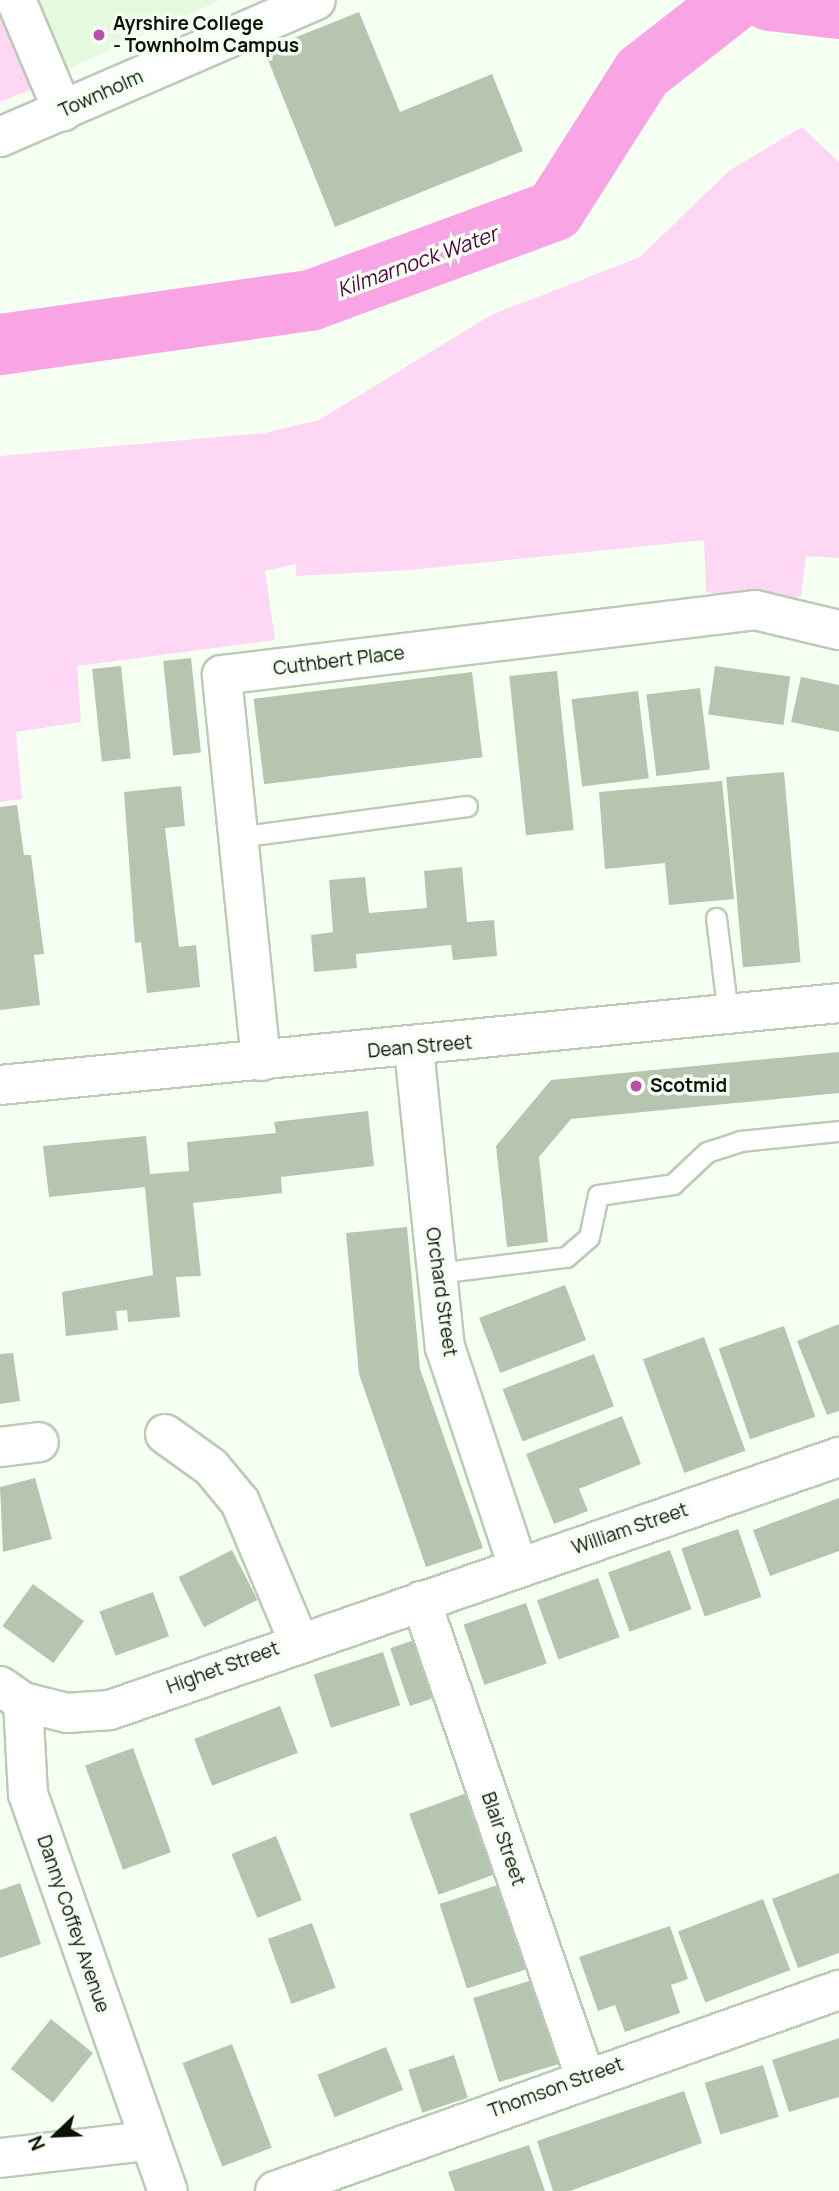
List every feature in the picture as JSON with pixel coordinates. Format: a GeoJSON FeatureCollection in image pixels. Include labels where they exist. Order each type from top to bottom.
{"type":"FeatureCollection","features":[{"type":"Feature","properties":{"kind":"street"},"geometry":{"type":"LineString","coordinates":[[16,0],[63,111]]}},
{"type":"Feature","properties":{"kind":"street","name":"Townholm"},"geometry":{"type":"LineString","coordinates":[[0,137],[316,0]]}},
{"type":"Feature","properties":{"kind":"street","name":"Cuthbert Place"},"geometry":{"type":"LineString","coordinates":[[261,1061],[222,675],[755,610],[839,630]]}},
{"type":"Feature","properties":{"kind":"street","name":"Dean Street"},"geometry":{"type":"LineString","coordinates":[[0,1085],[414,1048],[839,1003]]}},
{"type":"Feature","properties":{"kind":"street","name":"Orchard Street"},"geometry":{"type":"LineString","coordinates":[[414,1048],[445,1347],[518,1567]]}},
{"type":"Feature","properties":{"kind":"street"},"geometry":{"type":"LineString","coordinates":[[166,1434],[211,1467],[240,1502],[298,1640]]}},
{"type":"Feature","properties":{"kind":"street"},"geometry":{"type":"LineString","coordinates":[[0,1447],[40,1442]]}},
{"type":"Feature","properties":{"kind":"street","name":"William Street"},"geometry":{"type":"LineString","coordinates":[[421,1601],[839,1457]]}},
{"type":"Feature","properties":{"kind":"street","name":"Highet Street"},"geometry":{"type":"LineString","coordinates":[[12,1694],[67,1713],[110,1710],[298,1640],[421,1601]]}},
{"type":"Feature","properties":{"kind":"street","name":"Blair Street"},"geometry":{"type":"LineString","coordinates":[[421,1601],[585,2077]]}},
{"type":"Feature","properties":{"kind":"street","name":"Danny Coffey Avenue"},"geometry":{"type":"LineString","coordinates":[[12,1694],[28,1794],[147,2141]]}},
{"type":"Feature","properties":{"kind":"street","name":"Thomson Street"},"geometry":{"type":"LineString","coordinates":[[275,2191],[585,2077],[839,1990]]}},
{"type":"Feature","properties":{"kind":"street"},"geometry":{"type":"LineString","coordinates":[[0,2158],[147,2141],[168,2191]]}},
{"type":"Feature","properties":{"kind":"lane"},"geometry":{"type":"LineString","coordinates":[[238,837],[467,806]]}},
{"type":"Feature","properties":{"kind":"lane"},"geometry":{"type":"LineString","coordinates":[[716,918],[728,1015]]}},
{"type":"Feature","properties":{"kind":"lane"},"geometry":{"type":"LineString","coordinates":[[436,1273],[566,1257],[589,1237],[598,1195],[673,1184],[707,1152],[740,1141],[839,1130]]}},
{"type":"Feature","properties":{"kind":"shaded area","name":"Ayrshire College - Townholm Campus"},"geometry":{"type":"Polygon","coordinates":[[[39,0],[220,0],[68,69],[39,0]]]}},
{"type":"Feature","properties":{"kind":"shaded area"},"geometry":{"type":"Polygon","coordinates":[[[0,12],[32,89],[0,102],[0,12]]]}},
{"type":"Feature","properties":{"kind":"shaded area"},"geometry":{"type":"Polygon","coordinates":[[[802,127],[839,162],[839,558],[806,556],[801,596],[782,603],[706,592],[704,540],[410,570],[296,576],[296,564],[265,571],[275,640],[77,666],[81,722],[16,732],[22,799],[0,802],[0,456],[265,433],[319,420],[491,315],[640,257],[730,170],[802,127]]]}},
{"type":"Feature","properties":{"kind":"building"},"geometry":{"type":"Polygon","coordinates":[[[359,12],[400,112],[492,74],[523,151],[335,227],[264,50],[359,12]]]}},
{"type":"Feature","properties":{"kind":"building"},"geometry":{"type":"Polygon","coordinates":[[[191,658],[201,752],[173,755],[163,661],[191,658]]]}},
{"type":"Feature","properties":{"kind":"building"},"geometry":{"type":"Polygon","coordinates":[[[121,666],[131,758],[102,762],[92,669],[121,666]]]}},
{"type":"Feature","properties":{"kind":"building"},"geometry":{"type":"Polygon","coordinates":[[[715,666],[790,677],[783,725],[708,715],[715,666]]]}},
{"type":"Feature","properties":{"kind":"building"},"geometry":{"type":"Polygon","coordinates":[[[557,671],[574,830],[526,835],[509,676],[557,671]]]}},
{"type":"Feature","properties":{"kind":"building"},"geometry":{"type":"Polygon","coordinates":[[[472,672],[482,757],[264,784],[254,699],[472,672]]]}},
{"type":"Feature","properties":{"kind":"building"},"geometry":{"type":"Polygon","coordinates":[[[801,677],[839,685],[839,732],[791,722],[801,677]]]}},
{"type":"Feature","properties":{"kind":"building"},"geometry":{"type":"Polygon","coordinates":[[[700,688],[710,769],[656,776],[646,695],[700,688]]]}},
{"type":"Feature","properties":{"kind":"building"},"geometry":{"type":"Polygon","coordinates":[[[638,691],[649,778],[582,787],[571,699],[638,691]]]}},
{"type":"Feature","properties":{"kind":"building"},"geometry":{"type":"Polygon","coordinates":[[[784,772],[801,962],[743,967],[726,777],[784,772]]]}},
{"type":"Feature","properties":{"kind":"building"},"geometry":{"type":"Polygon","coordinates":[[[722,781],[734,899],[669,905],[665,863],[605,869],[599,792],[722,781]]]}},
{"type":"Feature","properties":{"kind":"building"},"geometry":{"type":"Polygon","coordinates":[[[181,786],[185,826],[165,828],[179,947],[196,945],[200,987],[147,993],[141,942],[135,943],[124,792],[181,786]]]}},
{"type":"Feature","properties":{"kind":"building"},"geometry":{"type":"Polygon","coordinates":[[[17,805],[24,855],[31,855],[44,954],[34,955],[40,1005],[0,1010],[0,807],[17,805]]]}},
{"type":"Feature","properties":{"kind":"building"},"geometry":{"type":"Polygon","coordinates":[[[462,867],[467,922],[494,920],[497,956],[453,960],[451,945],[356,954],[357,968],[314,972],[311,935],[333,932],[329,880],[365,877],[369,913],[427,908],[424,871],[462,867]]]}},
{"type":"Feature","properties":{"kind":"building"},"geometry":{"type":"Polygon","coordinates":[[[839,1052],[839,1093],[571,1119],[539,1157],[548,1242],[507,1247],[496,1146],[551,1080],[839,1052]]]}},
{"type":"Feature","properties":{"kind":"building"},"geometry":{"type":"Polygon","coordinates":[[[368,1111],[374,1166],[281,1177],[282,1193],[193,1203],[201,1276],[176,1277],[180,1317],[128,1322],[127,1310],[116,1311],[118,1330],[66,1336],[62,1292],[153,1275],[145,1187],[49,1197],[43,1146],[146,1136],[150,1174],[189,1171],[187,1142],[276,1133],[274,1122],[368,1111]]]}},
{"type":"Feature","properties":{"kind":"building"},"geometry":{"type":"Polygon","coordinates":[[[407,1227],[420,1369],[483,1548],[426,1567],[359,1374],[346,1233],[407,1227]]]}},
{"type":"Feature","properties":{"kind":"building"},"geometry":{"type":"Polygon","coordinates":[[[565,1285],[586,1340],[500,1373],[479,1318],[565,1285]]]}},
{"type":"Feature","properties":{"kind":"building"},"geometry":{"type":"Polygon","coordinates":[[[839,1324],[839,1411],[827,1415],[797,1341],[839,1324]]]}},
{"type":"Feature","properties":{"kind":"building"},"geometry":{"type":"Polygon","coordinates":[[[784,1326],[815,1417],[750,1439],[719,1348],[784,1326]]]}},
{"type":"Feature","properties":{"kind":"building"},"geometry":{"type":"Polygon","coordinates":[[[704,1337],[745,1451],[684,1473],[643,1359],[704,1337]]]}},
{"type":"Feature","properties":{"kind":"building"},"geometry":{"type":"Polygon","coordinates":[[[13,1353],[20,1401],[0,1404],[0,1354],[13,1353]]]}},
{"type":"Feature","properties":{"kind":"building"},"geometry":{"type":"Polygon","coordinates":[[[594,1354],[614,1406],[523,1441],[503,1389],[594,1354]]]}},
{"type":"Feature","properties":{"kind":"building"},"geometry":{"type":"Polygon","coordinates":[[[622,1416],[641,1464],[579,1489],[588,1511],[554,1524],[526,1454],[622,1416]]]}},
{"type":"Feature","properties":{"kind":"building"},"geometry":{"type":"Polygon","coordinates":[[[35,1478],[52,1539],[3,1552],[0,1487],[35,1478]]]}},
{"type":"Feature","properties":{"kind":"building"},"geometry":{"type":"Polygon","coordinates":[[[839,1498],[839,1551],[770,1576],[753,1530],[839,1498]]]}},
{"type":"Feature","properties":{"kind":"building"},"geometry":{"type":"Polygon","coordinates":[[[738,1529],[761,1597],[705,1617],[681,1549],[738,1529]]]}},
{"type":"Feature","properties":{"kind":"building"},"geometry":{"type":"Polygon","coordinates":[[[232,1550],[257,1600],[204,1627],[179,1577],[232,1550]]]}},
{"type":"Feature","properties":{"kind":"building"},"geometry":{"type":"Polygon","coordinates":[[[670,1550],[692,1609],[630,1632],[608,1573],[670,1550]]]}},
{"type":"Feature","properties":{"kind":"building"},"geometry":{"type":"Polygon","coordinates":[[[598,1578],[620,1637],[558,1659],[537,1600],[598,1578]]]}},
{"type":"Feature","properties":{"kind":"building"},"geometry":{"type":"Polygon","coordinates":[[[33,1584],[84,1621],[53,1663],[2,1626],[33,1584]]]}},
{"type":"Feature","properties":{"kind":"building"},"geometry":{"type":"Polygon","coordinates":[[[153,1592],[169,1636],[116,1656],[99,1611],[153,1592]]]}},
{"type":"Feature","properties":{"kind":"building"},"geometry":{"type":"Polygon","coordinates":[[[526,1603],[547,1664],[484,1685],[464,1624],[526,1603]]]}},
{"type":"Feature","properties":{"kind":"building"},"geometry":{"type":"Polygon","coordinates":[[[426,1636],[446,1694],[410,1706],[390,1648],[426,1636]]]}},
{"type":"Feature","properties":{"kind":"building"},"geometry":{"type":"Polygon","coordinates":[[[383,1652],[400,1705],[331,1728],[314,1675],[383,1652]]]}},
{"type":"Feature","properties":{"kind":"building"},"geometry":{"type":"Polygon","coordinates":[[[280,1706],[298,1753],[212,1786],[194,1739],[280,1706]]]}},
{"type":"Feature","properties":{"kind":"building"},"geometry":{"type":"Polygon","coordinates":[[[133,1748],[171,1852],[123,1870],[85,1765],[133,1748]]]}},
{"type":"Feature","properties":{"kind":"building"},"geometry":{"type":"Polygon","coordinates":[[[475,1790],[504,1871],[439,1895],[409,1814],[475,1790]]]}},
{"type":"Feature","properties":{"kind":"building"},"geometry":{"type":"Polygon","coordinates":[[[276,1836],[302,1900],[257,1918],[231,1854],[276,1836]]]}},
{"type":"Feature","properties":{"kind":"building"},"geometry":{"type":"Polygon","coordinates":[[[839,1873],[839,1953],[798,1968],[772,1899],[839,1873]]]}},
{"type":"Feature","properties":{"kind":"building"},"geometry":{"type":"Polygon","coordinates":[[[507,1882],[535,1967],[467,1989],[439,1904],[507,1882]]]}},
{"type":"Feature","properties":{"kind":"building"},"geometry":{"type":"Polygon","coordinates":[[[20,1883],[41,1944],[0,1958],[0,1890],[20,1883]]]}},
{"type":"Feature","properties":{"kind":"building"},"geometry":{"type":"Polygon","coordinates":[[[763,1899],[790,1970],[705,2003],[678,1932],[763,1899]]]}},
{"type":"Feature","properties":{"kind":"building"},"geometry":{"type":"Polygon","coordinates":[[[312,1923],[336,1988],[291,2004],[268,1939],[312,1923]]]}},
{"type":"Feature","properties":{"kind":"building"},"geometry":{"type":"Polygon","coordinates":[[[670,1926],[688,1979],[671,1985],[680,2013],[625,2032],[615,2005],[598,2011],[579,1957],[670,1926]]]}},
{"type":"Feature","properties":{"kind":"building"},"geometry":{"type":"Polygon","coordinates":[[[542,1977],[568,2061],[499,2082],[473,1998],[542,1977]]]}},
{"type":"Feature","properties":{"kind":"building"},"geometry":{"type":"Polygon","coordinates":[[[51,2019],[93,2053],[53,2103],[11,2069],[51,2019]]]}},
{"type":"Feature","properties":{"kind":"building"},"geometry":{"type":"Polygon","coordinates":[[[839,2038],[839,2097],[789,2112],[772,2060],[839,2038]]]}},
{"type":"Feature","properties":{"kind":"building"},"geometry":{"type":"Polygon","coordinates":[[[232,2044],[272,2148],[222,2167],[183,2063],[232,2044]]]}},
{"type":"Feature","properties":{"kind":"building"},"geometry":{"type":"Polygon","coordinates":[[[386,2047],[403,2090],[335,2117],[317,2075],[386,2047]]]}},
{"type":"Feature","properties":{"kind":"building"},"geometry":{"type":"Polygon","coordinates":[[[454,2055],[468,2098],[422,2113],[408,2070],[454,2055]]]}},
{"type":"Feature","properties":{"kind":"building"},"geometry":{"type":"Polygon","coordinates":[[[763,2065],[779,2117],[720,2134],[705,2083],[763,2065]]]}},
{"type":"Feature","properties":{"kind":"building"},"geometry":{"type":"Polygon","coordinates":[[[684,2091],[702,2143],[570,2191],[553,2191],[537,2141],[684,2091]]]}},
{"type":"Feature","properties":{"kind":"building"},"geometry":{"type":"Polygon","coordinates":[[[529,2145],[545,2191],[455,2191],[448,2172],[529,2145]]]}},
{"type":"Feature","properties":{"kind":"waterway","name":"Kilmarnock Water"},"geometry":{"type":"LineString","coordinates":[[0,344],[310,300],[554,210],[642,72],[734,0]]}},
{"type":"Feature","properties":{"kind":"waterway","name":"Kilmarnock Water"},"geometry":{"type":"LineString","coordinates":[[769,0],[839,8]]}},
{"type":"Feature","properties":{"kind":"place","name":"Ayrshire College - Townholm Campus"},"geometry":{"type":"Point","coordinates":[99,35]}},
{"type":"Feature","properties":{"kind":"place","name":"Scotmid"},"geometry":{"type":"Point","coordinates":[636,1086]}}]}
